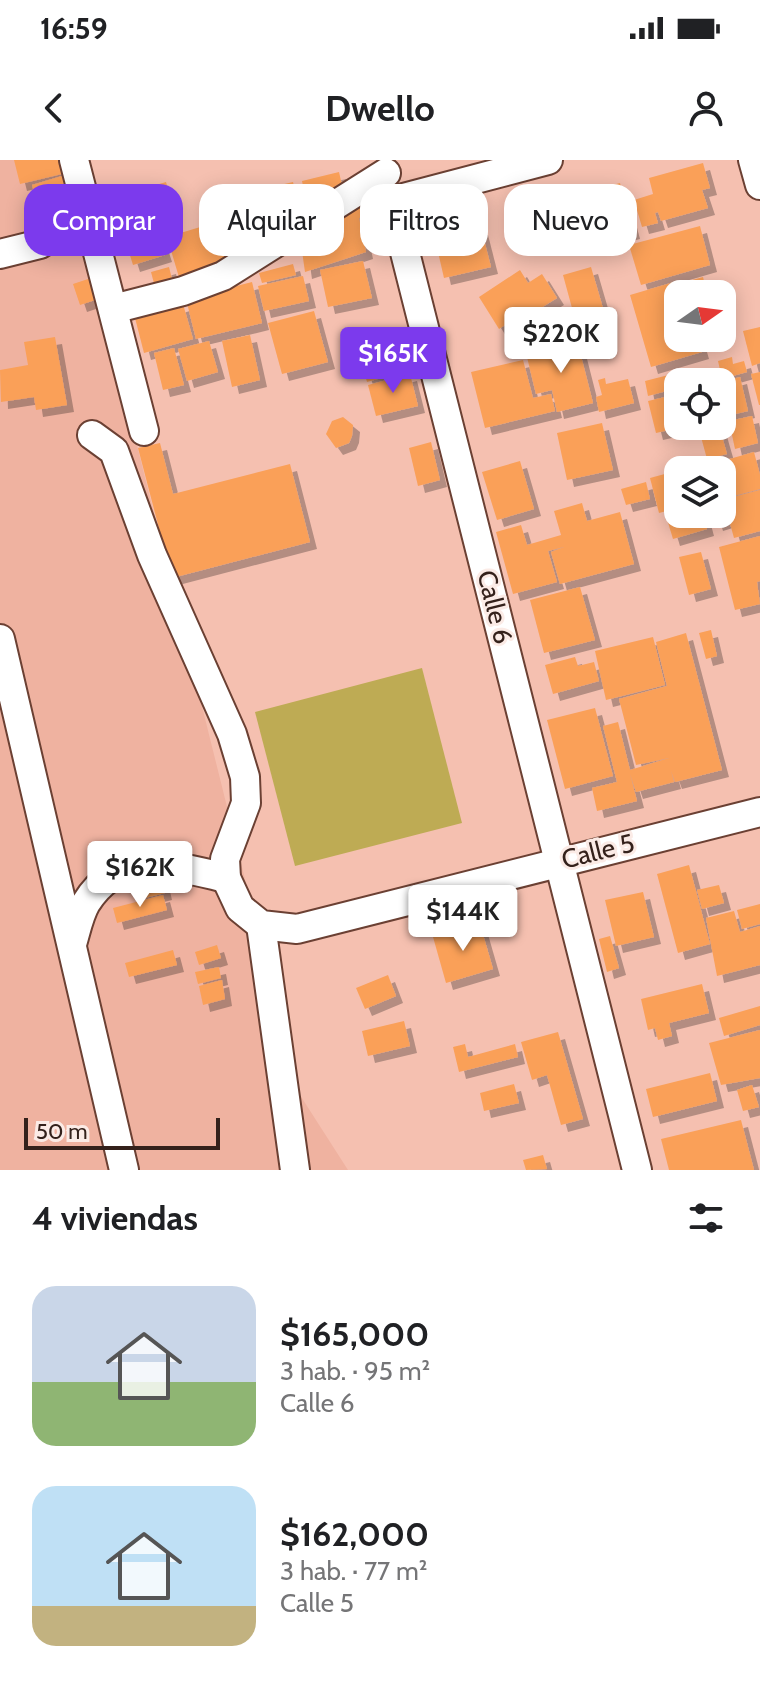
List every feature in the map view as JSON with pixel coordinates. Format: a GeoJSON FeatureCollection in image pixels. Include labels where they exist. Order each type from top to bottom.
{"type":"FeatureCollection","features":[{"type":"Feature","properties":{"kind":"street"},"geometry":{"type":"LineString","coordinates":[[74,160],[81,184]]}},
{"type":"Feature","properties":{"kind":"street"},"geometry":{"type":"LineString","coordinates":[[113,309],[183,291],[223,276],[387,178],[548,160]]}},
{"type":"Feature","properties":{"kind":"street"},"geometry":{"type":"LineString","coordinates":[[753,160],[760,185]]}},
{"type":"Feature","properties":{"kind":"street","name":"Calle 6"},"geometry":{"type":"LineString","coordinates":[[387,178],[637,1170]]}},
{"type":"Feature","properties":{"kind":"street"},"geometry":{"type":"LineString","coordinates":[[0,254],[24,248]]}},
{"type":"Feature","properties":{"kind":"street"},"geometry":{"type":"LineString","coordinates":[[100,256],[144,431]]}},
{"type":"Feature","properties":{"kind":"street"},"geometry":{"type":"LineString","coordinates":[[92,435],[114,451],[152,555],[232,734],[245,777],[246,803],[225,859],[226,878],[240,908],[261,925],[295,1170]]}},
{"type":"Feature","properties":{"kind":"street"},"geometry":{"type":"LineString","coordinates":[[0,639],[124,1170]]}},
{"type":"Feature","properties":{"kind":"street","name":"Calle 5"},"geometry":{"type":"LineString","coordinates":[[261,925],[297,929],[760,812]]}},
{"type":"Feature","properties":{"kind":"street"},"geometry":{"type":"LineString","coordinates":[[71,945],[86,904],[111,874],[145,865],[174,866],[226,878]]}},
{"type":"Feature","properties":{"kind":"shaded area"},"geometry":{"type":"Polygon","coordinates":[[[0,160],[66,160],[72,184],[24,184],[24,256],[90,256],[298,1092],[348,1170],[0,1170],[0,160]]]}},
{"type":"Feature","properties":{"kind":"shaded area"},"geometry":{"type":"Polygon","coordinates":[[[422,668],[462,823],[295,866],[255,712],[422,668]]]}},
{"type":"Feature","properties":{"kind":"building"},"geometry":{"type":"Polygon","coordinates":[[[14,160],[63,160],[66,173],[20,184],[14,160]]]}},
{"type":"Feature","properties":{"kind":"building"},"geometry":{"type":"Polygon","coordinates":[[[703,163],[710,188],[702,190],[708,208],[661,221],[658,212],[655,213],[658,223],[642,227],[637,199],[653,194],[649,178],[703,163]]]}},
{"type":"Feature","properties":{"kind":"building"},"geometry":{"type":"Polygon","coordinates":[[[339,172],[342,184],[303,184],[302,181],[339,172]]]}},
{"type":"Feature","properties":{"kind":"building"},"geometry":{"type":"Polygon","coordinates":[[[62,176],[64,184],[35,184],[62,176]]]}},
{"type":"Feature","properties":{"kind":"building"},"geometry":{"type":"Polygon","coordinates":[[[360,199],[360,254],[305,272],[303,256],[344,256],[344,209],[360,199]]]}},
{"type":"Feature","properties":{"kind":"building"},"geometry":{"type":"Polygon","coordinates":[[[700,226],[710,265],[641,285],[632,256],[637,256],[637,243],[700,226]]]}},
{"type":"Feature","properties":{"kind":"building"},"geometry":{"type":"Polygon","coordinates":[[[199,227],[199,256],[232,256],[234,262],[181,284],[173,256],[183,256],[183,232],[199,227]]]}},
{"type":"Feature","properties":{"kind":"building"},"geometry":{"type":"Polygon","coordinates":[[[488,255],[491,267],[444,278],[439,256],[488,255]]]}},
{"type":"Feature","properties":{"kind":"building"},"geometry":{"type":"Polygon","coordinates":[[[130,256],[162,256],[133,265],[130,256]]]}},
{"type":"Feature","properties":{"kind":"building"},"geometry":{"type":"Polygon","coordinates":[[[363,261],[372,298],[328,307],[320,270],[363,261]]]}},
{"type":"Feature","properties":{"kind":"building"},"geometry":{"type":"Polygon","coordinates":[[[293,264],[296,275],[262,283],[259,273],[293,264]]]}},
{"type":"Feature","properties":{"kind":"building"},"geometry":{"type":"Polygon","coordinates":[[[169,267],[174,287],[156,291],[151,272],[169,267]]]}},
{"type":"Feature","properties":{"kind":"building"},"geometry":{"type":"Polygon","coordinates":[[[591,267],[607,322],[578,330],[563,275],[591,267]]]}},
{"type":"Feature","properties":{"kind":"building"},"geometry":{"type":"Polygon","coordinates":[[[520,270],[528,283],[542,274],[557,298],[520,321],[517,317],[499,329],[479,297],[520,270]]]}},
{"type":"Feature","properties":{"kind":"building"},"geometry":{"type":"Polygon","coordinates":[[[303,276],[309,301],[264,311],[258,286],[303,276]]]}},
{"type":"Feature","properties":{"kind":"building"},"geometry":{"type":"Polygon","coordinates":[[[91,278],[98,299],[80,305],[73,284],[91,278]]]}},
{"type":"Feature","properties":{"kind":"building"},"geometry":{"type":"Polygon","coordinates":[[[252,282],[262,323],[196,339],[186,299],[252,282]]]}},
{"type":"Feature","properties":{"kind":"building"},"geometry":{"type":"Polygon","coordinates":[[[664,285],[664,352],[702,352],[651,367],[630,295],[664,285]]]}},
{"type":"Feature","properties":{"kind":"building"},"geometry":{"type":"Polygon","coordinates":[[[183,304],[193,339],[144,353],[135,318],[183,304]]]}},
{"type":"Feature","properties":{"kind":"building"},"geometry":{"type":"Polygon","coordinates":[[[314,311],[328,362],[282,374],[268,323],[314,311]]]}},
{"type":"Feature","properties":{"kind":"building"},"geometry":{"type":"Polygon","coordinates":[[[760,327],[760,363],[752,366],[743,331],[760,327]]]}},
{"type":"Feature","properties":{"kind":"building"},"geometry":{"type":"Polygon","coordinates":[[[400,334],[409,370],[367,382],[357,346],[400,334]]]}},
{"type":"Feature","properties":{"kind":"building"},"geometry":{"type":"Polygon","coordinates":[[[250,335],[260,380],[232,387],[222,341],[250,335]]]}},
{"type":"Feature","properties":{"kind":"building"},"geometry":{"type":"Polygon","coordinates":[[[55,337],[67,405],[36,410],[34,397],[1,402],[0,370],[28,365],[24,342],[55,337]]]}},
{"type":"Feature","properties":{"kind":"building"},"geometry":{"type":"Polygon","coordinates":[[[577,340],[593,403],[557,412],[552,390],[536,394],[526,353],[577,340]]]}},
{"type":"Feature","properties":{"kind":"building"},"geometry":{"type":"Polygon","coordinates":[[[209,341],[218,372],[187,381],[178,349],[209,341]]]}},
{"type":"Feature","properties":{"kind":"building"},"geometry":{"type":"Polygon","coordinates":[[[174,348],[184,385],[163,390],[154,353],[174,348]]]}},
{"type":"Feature","properties":{"kind":"building"},"geometry":{"type":"Polygon","coordinates":[[[732,357],[733,364],[744,361],[747,372],[736,375],[736,368],[720,368],[718,361],[732,357]]]}},
{"type":"Feature","properties":{"kind":"building"},"geometry":{"type":"Polygon","coordinates":[[[523,360],[533,398],[551,394],[555,411],[485,428],[471,372],[523,360]]]}},
{"type":"Feature","properties":{"kind":"building"},"geometry":{"type":"Polygon","coordinates":[[[760,372],[760,405],[759,405],[751,374],[760,372]]]}},
{"type":"Feature","properties":{"kind":"building"},"geometry":{"type":"Polygon","coordinates":[[[410,374],[418,406],[376,416],[368,385],[410,374]]]}},
{"type":"Feature","properties":{"kind":"building"},"geometry":{"type":"Polygon","coordinates":[[[664,376],[664,392],[648,396],[645,381],[664,376]]]}},
{"type":"Feature","properties":{"kind":"building"},"geometry":{"type":"Polygon","coordinates":[[[740,377],[748,411],[736,414],[736,378],[740,377]]]}},
{"type":"Feature","properties":{"kind":"building"},"geometry":{"type":"Polygon","coordinates":[[[605,378],[606,384],[628,379],[634,403],[599,412],[596,397],[602,395],[598,380],[605,378]]]}},
{"type":"Feature","properties":{"kind":"building"},"geometry":{"type":"Polygon","coordinates":[[[664,397],[664,431],[656,433],[648,401],[664,397]]]}},
{"type":"Feature","properties":{"kind":"building"},"geometry":{"type":"Polygon","coordinates":[[[752,416],[758,443],[735,449],[736,419],[752,416]]]}},
{"type":"Feature","properties":{"kind":"building"},"geometry":{"type":"Polygon","coordinates":[[[343,417],[353,425],[352,436],[349,443],[336,448],[326,434],[332,421],[343,417]]]}},
{"type":"Feature","properties":{"kind":"building"},"geometry":{"type":"Polygon","coordinates":[[[602,423],[613,470],[567,480],[557,433],[602,423]]]}},
{"type":"Feature","properties":{"kind":"building"},"geometry":{"type":"Polygon","coordinates":[[[702,440],[723,440],[727,454],[706,456],[702,440]]]}},
{"type":"Feature","properties":{"kind":"building"},"geometry":{"type":"Polygon","coordinates":[[[431,442],[440,480],[418,486],[409,448],[431,442]]]}},
{"type":"Feature","properties":{"kind":"building"},"geometry":{"type":"Polygon","coordinates":[[[160,443],[173,494],[290,464],[310,542],[172,578],[138,448],[160,443]]]}},
{"type":"Feature","properties":{"kind":"building"},"geometry":{"type":"Polygon","coordinates":[[[754,452],[760,489],[736,495],[736,457],[754,452]]]}},
{"type":"Feature","properties":{"kind":"building"},"geometry":{"type":"Polygon","coordinates":[[[520,461],[534,509],[497,520],[482,472],[520,461]]]}},
{"type":"Feature","properties":{"kind":"building"},"geometry":{"type":"Polygon","coordinates":[[[664,474],[664,512],[659,513],[650,478],[664,474]]]}},
{"type":"Feature","properties":{"kind":"building"},"geometry":{"type":"Polygon","coordinates":[[[646,482],[650,499],[626,505],[621,489],[646,482]]]}},
{"type":"Feature","properties":{"kind":"building"},"geometry":{"type":"Polygon","coordinates":[[[760,490],[760,531],[734,538],[731,528],[736,528],[736,496],[760,490]]]}},
{"type":"Feature","properties":{"kind":"building"},"geometry":{"type":"Polygon","coordinates":[[[582,503],[587,521],[620,512],[634,564],[560,584],[551,552],[564,547],[548,551],[557,582],[513,594],[496,532],[521,525],[527,545],[561,535],[554,511],[582,503]]]}},
{"type":"Feature","properties":{"kind":"building"},"geometry":{"type":"Polygon","coordinates":[[[670,528],[707,528],[707,529],[673,539],[670,528]]]}},
{"type":"Feature","properties":{"kind":"building"},"geometry":{"type":"Polygon","coordinates":[[[760,536],[760,581],[757,582],[760,604],[735,610],[719,547],[760,536]]]}},
{"type":"Feature","properties":{"kind":"building"},"geometry":{"type":"Polygon","coordinates":[[[701,552],[711,589],[689,595],[679,557],[701,552]]]}},
{"type":"Feature","properties":{"kind":"building"},"geometry":{"type":"Polygon","coordinates":[[[580,587],[595,640],[544,653],[530,600],[580,587]]]}},
{"type":"Feature","properties":{"kind":"building"},"geometry":{"type":"Polygon","coordinates":[[[711,630],[717,656],[706,659],[699,633],[711,630]]]}},
{"type":"Feature","properties":{"kind":"building"},"geometry":{"type":"Polygon","coordinates":[[[686,633],[722,770],[675,782],[671,771],[674,782],[636,792],[630,774],[637,801],[597,811],[592,788],[617,782],[603,726],[618,722],[630,770],[669,758],[636,765],[619,699],[667,686],[656,642],[686,633]]]}},
{"type":"Feature","properties":{"kind":"building"},"geometry":{"type":"Polygon","coordinates":[[[653,637],[665,685],[606,700],[595,651],[653,637]]]}},
{"type":"Feature","properties":{"kind":"building"},"geometry":{"type":"Polygon","coordinates":[[[575,657],[578,666],[594,662],[599,681],[553,694],[545,665],[575,657]]]}},
{"type":"Feature","properties":{"kind":"building"},"geometry":{"type":"Polygon","coordinates":[[[595,708],[613,776],[565,789],[547,720],[595,708]]]}},
{"type":"Feature","properties":{"kind":"building"},"geometry":{"type":"Polygon","coordinates":[[[689,865],[710,944],[678,953],[657,874],[689,865]]]}},
{"type":"Feature","properties":{"kind":"building"},"geometry":{"type":"Polygon","coordinates":[[[162,880],[165,893],[141,899],[138,886],[162,880]]]}},
{"type":"Feature","properties":{"kind":"building"},"geometry":{"type":"Polygon","coordinates":[[[719,885],[724,903],[702,909],[697,890],[719,885]]]}},
{"type":"Feature","properties":{"kind":"building"},"geometry":{"type":"Polygon","coordinates":[[[643,892],[654,937],[616,946],[605,900],[643,892]]]}},
{"type":"Feature","properties":{"kind":"building"},"geometry":{"type":"Polygon","coordinates":[[[163,895],[167,910],[117,923],[113,908],[163,895]]]}},
{"type":"Feature","properties":{"kind":"building"},"geometry":{"type":"Polygon","coordinates":[[[760,904],[760,924],[742,929],[737,910],[760,904]]]}},
{"type":"Feature","properties":{"kind":"building"},"geometry":{"type":"Polygon","coordinates":[[[734,911],[740,932],[760,926],[760,965],[717,976],[706,918],[734,911]]]}},
{"type":"Feature","properties":{"kind":"building"},"geometry":{"type":"Polygon","coordinates":[[[480,924],[493,969],[446,983],[433,937],[480,924]]]}},
{"type":"Feature","properties":{"kind":"building"},"geometry":{"type":"Polygon","coordinates":[[[610,936],[619,968],[607,972],[599,939],[610,936]]]}},
{"type":"Feature","properties":{"kind":"building"},"geometry":{"type":"Polygon","coordinates":[[[217,945],[221,958],[199,965],[195,952],[217,945]]]}},
{"type":"Feature","properties":{"kind":"building"},"geometry":{"type":"Polygon","coordinates":[[[173,950],[177,965],[129,977],[125,963],[173,950]]]}},
{"type":"Feature","properties":{"kind":"building"},"geometry":{"type":"Polygon","coordinates":[[[219,967],[221,978],[198,984],[195,972],[219,967]]]}},
{"type":"Feature","properties":{"kind":"building"},"geometry":{"type":"Polygon","coordinates":[[[388,975],[396,996],[365,1009],[356,988],[388,975]]]}},
{"type":"Feature","properties":{"kind":"building"},"geometry":{"type":"Polygon","coordinates":[[[222,980],[225,999],[203,1005],[199,986],[222,980]]]}},
{"type":"Feature","properties":{"kind":"building"},"geometry":{"type":"Polygon","coordinates":[[[702,984],[709,1013],[669,1023],[672,1036],[658,1040],[655,1028],[648,1030],[641,999],[702,984]]]}},
{"type":"Feature","properties":{"kind":"building"},"geometry":{"type":"Polygon","coordinates":[[[760,1006],[760,1025],[724,1036],[719,1018],[760,1006]]]}},
{"type":"Feature","properties":{"kind":"building"},"geometry":{"type":"Polygon","coordinates":[[[404,1021],[410,1046],[368,1056],[362,1031],[404,1021]]]}},
{"type":"Feature","properties":{"kind":"building"},"geometry":{"type":"Polygon","coordinates":[[[760,1030],[760,1078],[721,1085],[709,1043],[760,1030]]]}},
{"type":"Feature","properties":{"kind":"building"},"geometry":{"type":"Polygon","coordinates":[[[558,1032],[583,1119],[561,1125],[547,1075],[532,1080],[521,1042],[558,1032]]]}},
{"type":"Feature","properties":{"kind":"building"},"geometry":{"type":"Polygon","coordinates":[[[465,1044],[468,1057],[515,1044],[518,1057],[459,1072],[453,1047],[465,1044]]]}},
{"type":"Feature","properties":{"kind":"building"},"geometry":{"type":"Polygon","coordinates":[[[710,1073],[717,1101],[653,1117],[646,1089],[710,1073]]]}},
{"type":"Feature","properties":{"kind":"building"},"geometry":{"type":"Polygon","coordinates":[[[514,1084],[519,1103],[484,1111],[480,1093],[514,1084]]]}},
{"type":"Feature","properties":{"kind":"building"},"geometry":{"type":"Polygon","coordinates":[[[752,1085],[759,1107],[743,1111],[737,1090],[752,1085]]]}},
{"type":"Feature","properties":{"kind":"building"},"geometry":{"type":"Polygon","coordinates":[[[741,1120],[754,1170],[669,1170],[661,1139],[741,1120]]]}},
{"type":"Feature","properties":{"kind":"building"},"geometry":{"type":"Polygon","coordinates":[[[543,1155],[547,1169],[526,1170],[523,1160],[543,1155]]]}}]}
